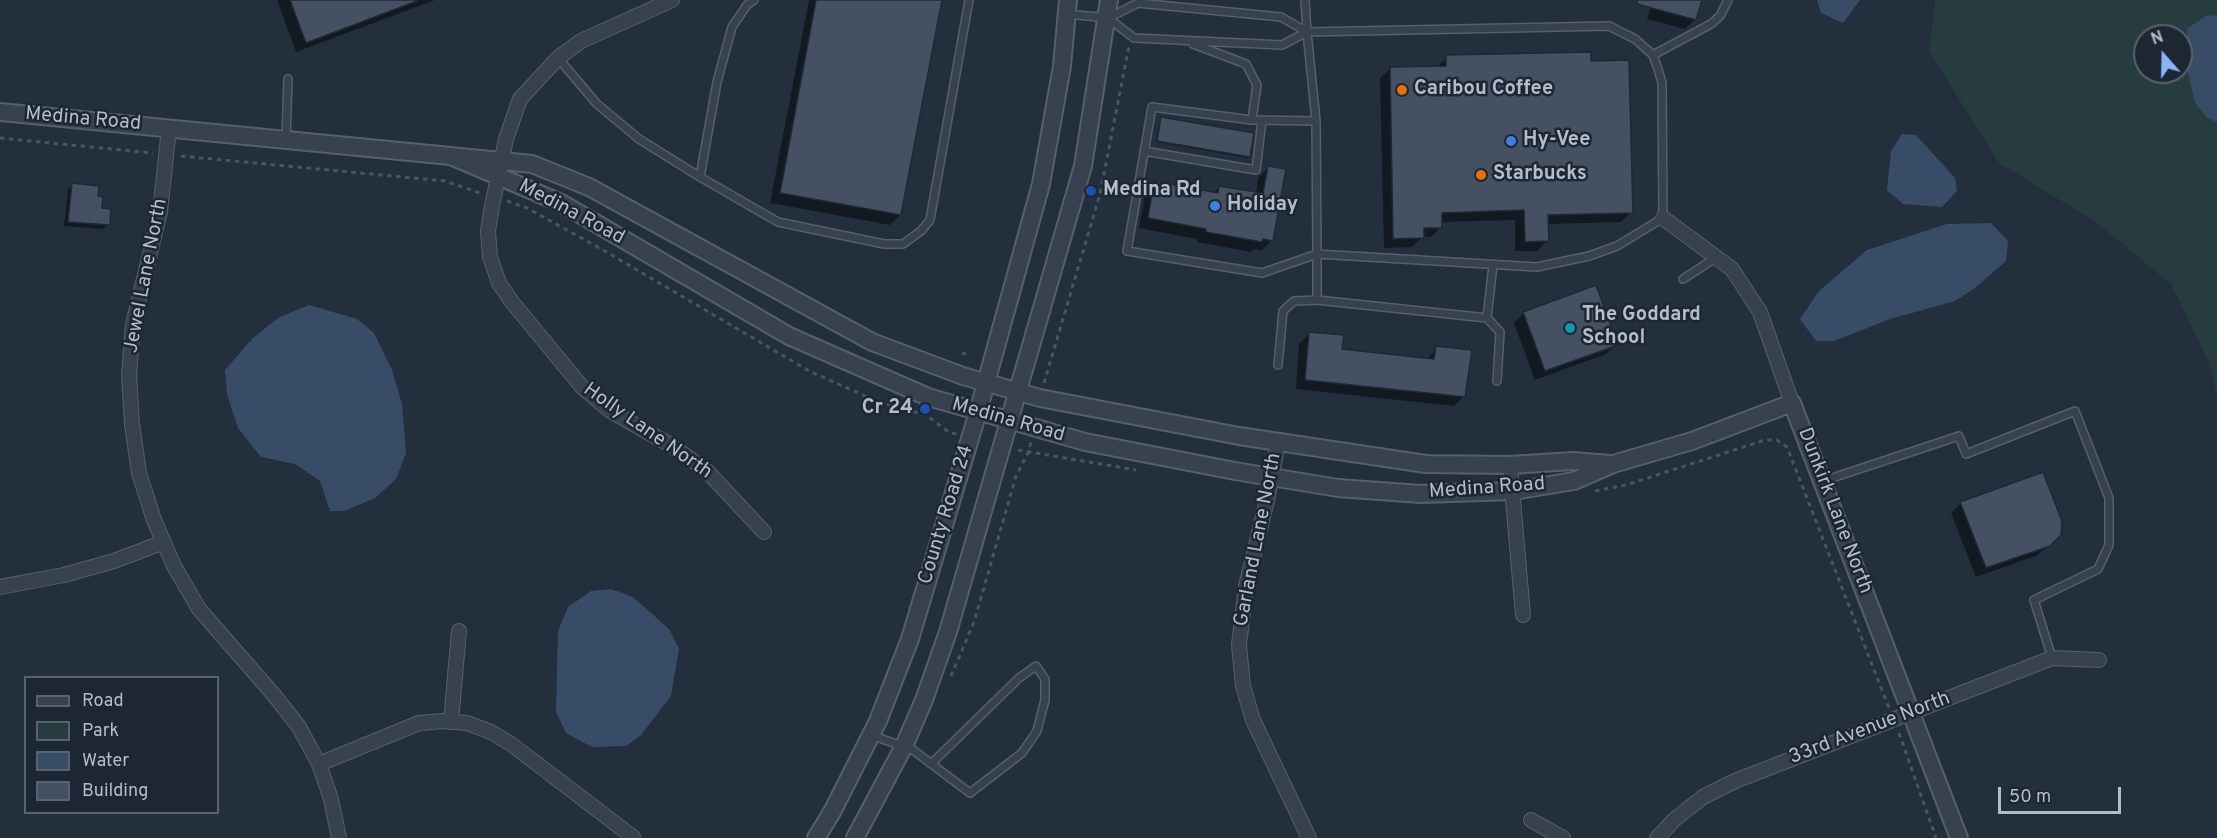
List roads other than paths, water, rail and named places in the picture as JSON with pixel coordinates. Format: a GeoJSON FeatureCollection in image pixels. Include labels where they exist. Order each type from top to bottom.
{"type":"FeatureCollection","features":[{"type":"Feature","properties":{"kind":"street","name":"Holly Lane North"},"geometry":{"type":"LineString","coordinates":[[672,0],[608,27],[558,58],[520,99],[500,168],[488,231],[490,257],[499,283],[512,302],[582,387],[609,410],[672,446],[706,470],[764,532]]}},
{"type":"Feature","properties":{"kind":"street","name":"County Road 24"},"geometry":{"type":"LineString","coordinates":[[855,838],[904,746],[924,700],[948,632],[1083,166],[1109,0]]}},
{"type":"Feature","properties":{"kind":"street","name":"County Road 24"},"geometry":{"type":"LineString","coordinates":[[816,838],[832,812],[870,735],[910,639],[978,412],[1041,183],[1062,66],[1067,7]]}},
{"type":"Feature","properties":{"kind":"street","name":"Medina Road"},"geometry":{"type":"LineString","coordinates":[[0,112],[286,138],[453,157],[500,168],[789,336],[928,398],[1085,442],[1338,488],[1421,495],[1513,492],[1574,481],[1614,464],[1692,441],[1792,403]]}},
{"type":"Feature","properties":{"kind":"street","name":"Jewel Lane North"},"geometry":{"type":"LineString","coordinates":[[169,128],[160,212],[133,324],[129,375],[132,424],[139,473],[164,542],[199,609],[299,727],[319,764],[331,798],[339,838]]}},
{"type":"Feature","properties":{"kind":"street","name":"Medina Road"},"geometry":{"type":"LineString","coordinates":[[500,168],[532,164],[589,187],[872,342],[985,382],[1040,398],[1278,443],[1426,464],[1510,465],[1573,461],[1614,464]]}},
{"type":"Feature","properties":{"kind":"street","name":"Dunkirk Lane North"},"geometry":{"type":"LineString","coordinates":[[1663,218],[1732,269],[1760,312],[1792,403],[1959,838]]}},
{"type":"Feature","properties":{"kind":"street","name":"Garland Lane North"},"geometry":{"type":"LineString","coordinates":[[1278,443],[1241,617],[1239,645],[1243,686],[1253,720],[1309,838]]}},
{"type":"Feature","properties":{"kind":"street"},"geometry":{"type":"LineString","coordinates":[[1510,465],[1523,615]]}},
{"type":"Feature","properties":{"kind":"street"},"geometry":{"type":"LineString","coordinates":[[0,587],[94,567],[164,542]]}},
{"type":"Feature","properties":{"kind":"street"},"geometry":{"type":"LineString","coordinates":[[451,722],[459,631]]}},
{"type":"Feature","properties":{"kind":"street","name":"33rd Avenue North"},"geometry":{"type":"LineString","coordinates":[[1657,838],[1675,819],[1703,797],[1735,781],[2052,658],[2098,660]]}},
{"type":"Feature","properties":{"kind":"street"},"geometry":{"type":"LineString","coordinates":[[319,764],[418,723],[467,723],[491,732],[511,744],[633,837]]}},
{"type":"Feature","properties":{"kind":"street"},"geometry":{"type":"LineString","coordinates":[[1531,820],[1563,838]]}},
{"type":"Feature","properties":{"kind":"lane"},"geometry":{"type":"LineString","coordinates":[[699,177],[717,82],[732,27],[747,5],[754,0]]}},
{"type":"Feature","properties":{"kind":"lane"},"geometry":{"type":"LineString","coordinates":[[558,58],[597,104],[639,139],[699,177],[778,222],[884,244],[903,243],[921,231],[930,220],[969,0]]}},
{"type":"Feature","properties":{"kind":"lane"},"geometry":{"type":"LineString","coordinates":[[1305,0],[1306,32],[1316,121],[1317,300]]}},
{"type":"Feature","properties":{"kind":"lane"},"geometry":{"type":"LineString","coordinates":[[1653,55],[1711,24],[1720,16],[1728,0]]}},
{"type":"Feature","properties":{"kind":"lane"},"geometry":{"type":"LineString","coordinates":[[1108,18],[1138,3],[1281,17],[1306,32]]}},
{"type":"Feature","properties":{"kind":"lane"},"geometry":{"type":"LineString","coordinates":[[1067,7],[1108,18],[1130,37],[1282,45],[1306,32],[1609,26],[1635,39],[1653,55],[1662,83],[1663,218],[1633,238],[1589,256],[1537,267],[1317,254],[1262,273],[1127,251],[1152,107],[1252,120],[1316,121]]}},
{"type":"Feature","properties":{"kind":"lane"},"geometry":{"type":"LineString","coordinates":[[1185,41],[1246,64],[1257,85],[1252,120]]}},
{"type":"Feature","properties":{"kind":"lane"},"geometry":{"type":"LineString","coordinates":[[286,138],[288,80]]}},
{"type":"Feature","properties":{"kind":"lane"},"geometry":{"type":"LineString","coordinates":[[1144,151],[1256,170],[1262,120]]}},
{"type":"Feature","properties":{"kind":"lane"},"geometry":{"type":"LineString","coordinates":[[1683,279],[1717,257]]}},
{"type":"Feature","properties":{"kind":"lane"},"geometry":{"type":"LineString","coordinates":[[1487,318],[1493,265]]}},
{"type":"Feature","properties":{"kind":"lane"},"geometry":{"type":"LineString","coordinates":[[1278,365],[1283,311],[1294,301],[1317,300],[1487,318],[1500,332],[1497,381]]}},
{"type":"Feature","properties":{"kind":"lane"},"geometry":{"type":"LineString","coordinates":[[1822,481],[1959,436],[1966,454],[2075,411],[2109,498],[2109,545],[2098,569],[2034,600],[2052,658]]}},
{"type":"Feature","properties":{"kind":"lane"},"geometry":{"type":"LineString","coordinates":[[870,735],[904,746],[970,793],[1022,753],[1036,730],[1045,700],[1045,679],[1036,666],[1018,678],[931,764]]}},
{"type":"Feature","properties":{"kind":"water"},"geometry":{"type":"Polygon","coordinates":[[[1817,0],[1860,0],[1843,23],[1821,13],[1817,0]]]}},
{"type":"Feature","properties":{"kind":"water"},"geometry":{"type":"Polygon","coordinates":[[[2207,15],[2217,16],[2217,122],[2207,118],[2195,103],[2191,84],[2193,84],[2193,25],[2207,15]]]}},
{"type":"Feature","properties":{"kind":"water"},"geometry":{"type":"Polygon","coordinates":[[[1902,134],[1916,135],[1955,178],[1957,191],[1942,207],[1903,204],[1887,190],[1891,151],[1902,134]]]}},
{"type":"Feature","properties":{"kind":"water"},"geometry":{"type":"Polygon","coordinates":[[[1991,223],[2008,241],[2006,261],[1975,288],[1955,301],[1890,319],[1834,341],[1816,341],[1800,319],[1819,291],[1867,250],[1947,224],[1991,223]]]}},
{"type":"Feature","properties":{"kind":"water"},"geometry":{"type":"Polygon","coordinates":[[[309,305],[357,319],[374,333],[392,370],[402,404],[406,453],[396,479],[375,498],[344,511],[330,511],[320,481],[295,464],[261,457],[238,428],[227,394],[225,370],[253,338],[278,318],[309,305]]]}},
{"type":"Feature","properties":{"kind":"water"},"geometry":{"type":"Polygon","coordinates":[[[611,589],[633,597],[669,629],[679,649],[671,696],[641,735],[626,746],[592,747],[566,733],[556,712],[558,631],[568,607],[591,591],[611,589]]]}},
{"type":"Feature","properties":{"kind":"place","name":"Caribou Coffee"},"geometry":{"type":"Point","coordinates":[1402,90]}},
{"type":"Feature","properties":{"kind":"place","name":"Hy-Vee"},"geometry":{"type":"Point","coordinates":[1511,141]}},
{"type":"Feature","properties":{"kind":"place","name":"Starbucks"},"geometry":{"type":"Point","coordinates":[1481,175]}},
{"type":"Feature","properties":{"kind":"place","name":"Medina Rd"},"geometry":{"type":"Point","coordinates":[1091,191]}},
{"type":"Feature","properties":{"kind":"place","name":"Holiday"},"geometry":{"type":"Point","coordinates":[1215,206]}},
{"type":"Feature","properties":{"kind":"place","name":"The Goddard School"},"geometry":{"type":"Point","coordinates":[1570,328]}},
{"type":"Feature","properties":{"kind":"place","name":"Cr 24"},"geometry":{"type":"Point","coordinates":[925,409]}}]}
